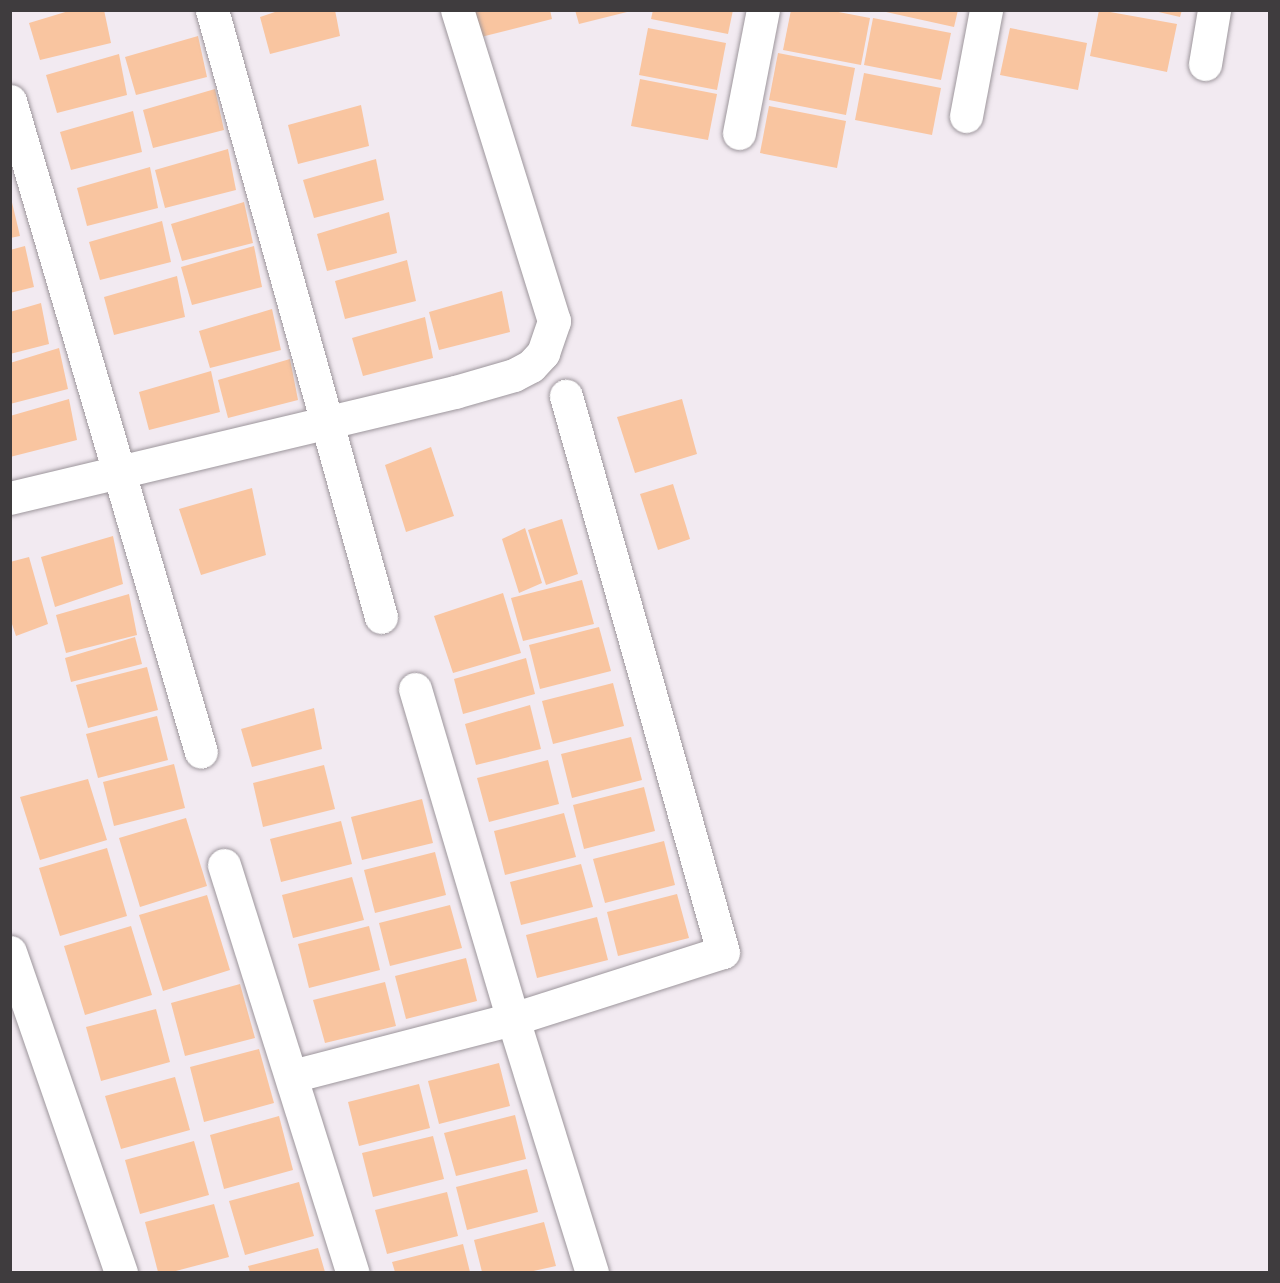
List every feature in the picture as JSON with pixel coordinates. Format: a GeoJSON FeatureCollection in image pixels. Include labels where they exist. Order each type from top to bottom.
{"type":"FeatureCollection","features":[{"type":"Feature","properties":{"kind":"street"},"geometry":{"type":"LineString","coordinates":[[212,10],[381,617]]}},
{"type":"Feature","properties":{"kind":"street"},"geometry":{"type":"LineString","coordinates":[[10,498],[327,424],[514,375],[531,366],[543,353],[554,321],[458,10]]}},
{"type":"Feature","properties":{"kind":"street"},"geometry":{"type":"LineString","coordinates":[[739,133],[763,10]]}},
{"type":"Feature","properties":{"kind":"street"},"geometry":{"type":"LineString","coordinates":[[966,116],[986,10]]}},
{"type":"Feature","properties":{"kind":"street"},"geometry":{"type":"LineString","coordinates":[[1205,64],[1214,10]]}},
{"type":"Feature","properties":{"kind":"street"},"geometry":{"type":"LineString","coordinates":[[10,101],[201,752]]}},
{"type":"Feature","properties":{"kind":"street"},"geometry":{"type":"LineString","coordinates":[[292,1076],[513,1018],[723,952],[567,396]]}},
{"type":"Feature","properties":{"kind":"street"},"geometry":{"type":"LineString","coordinates":[[415,689],[513,1018],[592,1272]]}},
{"type":"Feature","properties":{"kind":"street"},"geometry":{"type":"LineString","coordinates":[[224,865],[352,1272]]}},
{"type":"Feature","properties":{"kind":"street"},"geometry":{"type":"LineString","coordinates":[[10,952],[120,1272]]}},
{"type":"Feature","properties":{"kind":"building"},"geometry":{"type":"Polygon","coordinates":[[[72,10],[104,10],[111,43],[40,60],[29,23],[72,10]]]}},
{"type":"Feature","properties":{"kind":"building"},"geometry":{"type":"Polygon","coordinates":[[[281,10],[335,10],[340,36],[270,54],[260,17],[281,10]]]}},
{"type":"Feature","properties":{"kind":"building"},"geometry":{"type":"Polygon","coordinates":[[[474,10],[550,10],[552,19],[481,37],[474,10]]]}},
{"type":"Feature","properties":{"kind":"building"},"geometry":{"type":"Polygon","coordinates":[[[575,10],[631,10],[631,11],[579,24],[575,10]]]}},
{"type":"Feature","properties":{"kind":"building"},"geometry":{"type":"Polygon","coordinates":[[[653,10],[733,10],[728,34],[651,19],[653,10]]]}},
{"type":"Feature","properties":{"kind":"building"},"geometry":{"type":"Polygon","coordinates":[[[791,10],[828,10],[870,18],[861,65],[783,50],[791,10]]]}},
{"type":"Feature","properties":{"kind":"building"},"geometry":{"type":"Polygon","coordinates":[[[877,10],[958,10],[954,27],[877,10]]]}},
{"type":"Feature","properties":{"kind":"building"},"geometry":{"type":"Polygon","coordinates":[[[1099,10],[1177,24],[1167,72],[1090,56],[1099,10]]]}},
{"type":"Feature","properties":{"kind":"building"},"geometry":{"type":"Polygon","coordinates":[[[1150,10],[1182,10],[1180,17],[1150,10]]]}},
{"type":"Feature","properties":{"kind":"building"},"geometry":{"type":"Polygon","coordinates":[[[873,18],[951,33],[941,80],[864,65],[873,18]]]}},
{"type":"Feature","properties":{"kind":"building"},"geometry":{"type":"Polygon","coordinates":[[[648,28],[726,43],[717,90],[639,75],[648,28]]]}},
{"type":"Feature","properties":{"kind":"building"},"geometry":{"type":"Polygon","coordinates":[[[1010,28],[1087,43],[1078,90],[1000,75],[1010,28]]]}},
{"type":"Feature","properties":{"kind":"building"},"geometry":{"type":"Polygon","coordinates":[[[198,36],[207,77],[136,95],[125,57],[198,36]]]}},
{"type":"Feature","properties":{"kind":"building"},"geometry":{"type":"Polygon","coordinates":[[[778,53],[855,68],[846,115],[769,100],[778,53]]]}},
{"type":"Feature","properties":{"kind":"building"},"geometry":{"type":"Polygon","coordinates":[[[119,54],[127,95],[57,113],[46,75],[119,54]]]}},
{"type":"Feature","properties":{"kind":"building"},"geometry":{"type":"Polygon","coordinates":[[[864,73],[941,88],[932,135],[855,120],[864,73]]]}},
{"type":"Feature","properties":{"kind":"building"},"geometry":{"type":"Polygon","coordinates":[[[640,79],[717,94],[708,140],[631,126],[640,79]]]}},
{"type":"Feature","properties":{"kind":"building"},"geometry":{"type":"Polygon","coordinates":[[[215,89],[224,130],[153,148],[143,110],[215,89]]]}},
{"type":"Feature","properties":{"kind":"building"},"geometry":{"type":"Polygon","coordinates":[[[361,105],[369,146],[298,164],[288,125],[361,105]]]}},
{"type":"Feature","properties":{"kind":"building"},"geometry":{"type":"Polygon","coordinates":[[[769,106],[846,121],[837,168],[760,153],[769,106]]]}},
{"type":"Feature","properties":{"kind":"building"},"geometry":{"type":"Polygon","coordinates":[[[133,111],[142,152],[71,170],[60,132],[133,111]]]}},
{"type":"Feature","properties":{"kind":"building"},"geometry":{"type":"Polygon","coordinates":[[[228,149],[236,190],[165,208],[155,170],[228,149]]]}},
{"type":"Feature","properties":{"kind":"building"},"geometry":{"type":"Polygon","coordinates":[[[376,159],[384,200],[314,218],[303,180],[376,159]]]}},
{"type":"Feature","properties":{"kind":"building"},"geometry":{"type":"Polygon","coordinates":[[[150,167],[158,208],[87,226],[77,188],[150,167]]]}},
{"type":"Feature","properties":{"kind":"building"},"geometry":{"type":"Polygon","coordinates":[[[10,194],[20,236],[10,238],[10,194]]]}},
{"type":"Feature","properties":{"kind":"building"},"geometry":{"type":"Polygon","coordinates":[[[244,202],[253,243],[182,261],[171,224],[244,202]]]}},
{"type":"Feature","properties":{"kind":"building"},"geometry":{"type":"Polygon","coordinates":[[[389,212],[397,253],[327,271],[317,234],[389,212]]]}},
{"type":"Feature","properties":{"kind":"building"},"geometry":{"type":"Polygon","coordinates":[[[162,221],[171,262],[100,280],[89,242],[162,221]]]}},
{"type":"Feature","properties":{"kind":"building"},"geometry":{"type":"Polygon","coordinates":[[[25,246],[34,287],[10,293],[10,250],[25,246]]]}},
{"type":"Feature","properties":{"kind":"building"},"geometry":{"type":"Polygon","coordinates":[[[254,246],[262,287],[192,305],[181,267],[254,246]]]}},
{"type":"Feature","properties":{"kind":"building"},"geometry":{"type":"Polygon","coordinates":[[[407,260],[416,301],[345,319],[335,281],[407,260]]]}},
{"type":"Feature","properties":{"kind":"building"},"geometry":{"type":"Polygon","coordinates":[[[177,276],[185,317],[114,335],[104,297],[177,276]]]}},
{"type":"Feature","properties":{"kind":"building"},"geometry":{"type":"Polygon","coordinates":[[[502,291],[510,332],[439,350],[429,312],[502,291]]]}},
{"type":"Feature","properties":{"kind":"building"},"geometry":{"type":"Polygon","coordinates":[[[41,303],[49,344],[10,354],[10,312],[41,303]]]}},
{"type":"Feature","properties":{"kind":"building"},"geometry":{"type":"Polygon","coordinates":[[[272,309],[281,350],[210,368],[199,331],[272,309]]]}},
{"type":"Feature","properties":{"kind":"building"},"geometry":{"type":"Polygon","coordinates":[[[425,317],[433,358],[363,376],[352,338],[425,317]]]}},
{"type":"Feature","properties":{"kind":"building"},"geometry":{"type":"Polygon","coordinates":[[[59,348],[68,389],[10,404],[10,363],[59,348]]]}},
{"type":"Feature","properties":{"kind":"building"},"geometry":{"type":"Polygon","coordinates":[[[290,359],[298,400],[228,418],[218,380],[290,359]]]}},
{"type":"Feature","properties":{"kind":"building"},"geometry":{"type":"Polygon","coordinates":[[[211,371],[220,412],[149,430],[139,392],[211,371]]]}},
{"type":"Feature","properties":{"kind":"building"},"geometry":{"type":"Polygon","coordinates":[[[69,399],[77,440],[10,457],[10,416],[69,399]]]}},
{"type":"Feature","properties":{"kind":"building"},"geometry":{"type":"Polygon","coordinates":[[[682,399],[697,454],[635,473],[617,417],[682,399]]]}},
{"type":"Feature","properties":{"kind":"building"},"geometry":{"type":"Polygon","coordinates":[[[431,447],[454,516],[406,532],[385,465],[431,447]]]}},
{"type":"Feature","properties":{"kind":"building"},"geometry":{"type":"Polygon","coordinates":[[[673,484],[690,539],[658,550],[640,494],[673,484]]]}},
{"type":"Feature","properties":{"kind":"building"},"geometry":{"type":"Polygon","coordinates":[[[252,488],[266,555],[201,575],[179,509],[252,488]]]}},
{"type":"Feature","properties":{"kind":"building"},"geometry":{"type":"Polygon","coordinates":[[[562,519],[578,574],[546,585],[528,530],[562,519]]]}},
{"type":"Feature","properties":{"kind":"building"},"geometry":{"type":"Polygon","coordinates":[[[525,528],[542,583],[519,593],[502,539],[525,528]]]}},
{"type":"Feature","properties":{"kind":"building"},"geometry":{"type":"Polygon","coordinates":[[[113,536],[123,584],[55,607],[41,557],[113,536]]]}},
{"type":"Feature","properties":{"kind":"building"},"geometry":{"type":"Polygon","coordinates":[[[29,557],[48,624],[16,636],[10,618],[10,562],[29,557]]]}},
{"type":"Feature","properties":{"kind":"building"},"geometry":{"type":"Polygon","coordinates":[[[582,580],[594,624],[523,641],[511,598],[582,580]]]}},
{"type":"Feature","properties":{"kind":"building"},"geometry":{"type":"Polygon","coordinates":[[[503,593],[521,653],[453,673],[434,616],[503,593]]]}},
{"type":"Feature","properties":{"kind":"building"},"geometry":{"type":"Polygon","coordinates":[[[129,594],[137,635],[66,653],[56,615],[129,594]]]}},
{"type":"Feature","properties":{"kind":"building"},"geometry":{"type":"Polygon","coordinates":[[[599,627],[611,671],[540,689],[529,645],[599,627]]]}},
{"type":"Feature","properties":{"kind":"building"},"geometry":{"type":"Polygon","coordinates":[[[135,637],[142,664],[71,682],[65,658],[135,637]]]}},
{"type":"Feature","properties":{"kind":"building"},"geometry":{"type":"Polygon","coordinates":[[[526,658],[535,694],[463,714],[454,679],[526,658]]]}},
{"type":"Feature","properties":{"kind":"building"},"geometry":{"type":"Polygon","coordinates":[[[147,667],[158,710],[88,728],[76,685],[147,667]]]}},
{"type":"Feature","properties":{"kind":"building"},"geometry":{"type":"Polygon","coordinates":[[[613,683],[624,726],[553,744],[542,701],[613,683]]]}},
{"type":"Feature","properties":{"kind":"building"},"geometry":{"type":"Polygon","coordinates":[[[530,705],[541,749],[476,765],[465,724],[530,705]]]}},
{"type":"Feature","properties":{"kind":"building"},"geometry":{"type":"Polygon","coordinates":[[[314,708],[322,749],[252,767],[241,729],[314,708]]]}},
{"type":"Feature","properties":{"kind":"building"},"geometry":{"type":"Polygon","coordinates":[[[157,716],[168,760],[98,778],[86,734],[157,716]]]}},
{"type":"Feature","properties":{"kind":"building"},"geometry":{"type":"Polygon","coordinates":[[[631,737],[642,780],[572,798],[561,754],[631,737]]]}},
{"type":"Feature","properties":{"kind":"building"},"geometry":{"type":"Polygon","coordinates":[[[548,760],[559,804],[489,822],[477,778],[548,760]]]}},
{"type":"Feature","properties":{"kind":"building"},"geometry":{"type":"Polygon","coordinates":[[[174,764],[185,808],[114,826],[103,782],[174,764]]]}},
{"type":"Feature","properties":{"kind":"building"},"geometry":{"type":"Polygon","coordinates":[[[324,765],[335,809],[263,827],[253,783],[324,765]]]}},
{"type":"Feature","properties":{"kind":"building"},"geometry":{"type":"Polygon","coordinates":[[[88,779],[107,840],[40,860],[20,797],[88,779]]]}},
{"type":"Feature","properties":{"kind":"building"},"geometry":{"type":"Polygon","coordinates":[[[644,787],[655,831],[584,849],[573,805],[644,787]]]}},
{"type":"Feature","properties":{"kind":"building"},"geometry":{"type":"Polygon","coordinates":[[[422,799],[433,843],[362,860],[351,817],[422,799]]]}},
{"type":"Feature","properties":{"kind":"building"},"geometry":{"type":"Polygon","coordinates":[[[564,813],[576,857],[505,875],[494,831],[564,813]]]}},
{"type":"Feature","properties":{"kind":"building"},"geometry":{"type":"Polygon","coordinates":[[[186,818],[207,886],[140,907],[119,838],[186,818]]]}},
{"type":"Feature","properties":{"kind":"building"},"geometry":{"type":"Polygon","coordinates":[[[341,821],[352,864],[281,882],[270,839],[341,821]]]}},
{"type":"Feature","properties":{"kind":"building"},"geometry":{"type":"Polygon","coordinates":[[[664,841],[675,885],[605,903],[593,859],[664,841]]]}},
{"type":"Feature","properties":{"kind":"building"},"geometry":{"type":"Polygon","coordinates":[[[107,848],[127,916],[60,936],[39,868],[107,848]]]}},
{"type":"Feature","properties":{"kind":"building"},"geometry":{"type":"Polygon","coordinates":[[[435,852],[446,895],[375,913],[364,870],[435,852]]]}},
{"type":"Feature","properties":{"kind":"building"},"geometry":{"type":"Polygon","coordinates":[[[581,864],[593,907],[521,925],[510,882],[581,864]]]}},
{"type":"Feature","properties":{"kind":"building"},"geometry":{"type":"Polygon","coordinates":[[[352,877],[364,920],[293,938],[282,895],[352,877]]]}},
{"type":"Feature","properties":{"kind":"building"},"geometry":{"type":"Polygon","coordinates":[[[677,894],[689,938],[618,956],[607,912],[677,894]]]}},
{"type":"Feature","properties":{"kind":"building"},"geometry":{"type":"Polygon","coordinates":[[[207,895],[230,970],[163,991],[139,915],[207,895]]]}},
{"type":"Feature","properties":{"kind":"building"},"geometry":{"type":"Polygon","coordinates":[[[450,905],[462,948],[390,966],[379,923],[450,905]]]}},
{"type":"Feature","properties":{"kind":"building"},"geometry":{"type":"Polygon","coordinates":[[[597,917],[608,960],[537,978],[526,935],[597,917]]]}},
{"type":"Feature","properties":{"kind":"building"},"geometry":{"type":"Polygon","coordinates":[[[131,926],[152,995],[85,1015],[64,946],[131,926]]]}},
{"type":"Feature","properties":{"kind":"building"},"geometry":{"type":"Polygon","coordinates":[[[369,926],[380,970],[309,988],[298,944],[369,926]]]}},
{"type":"Feature","properties":{"kind":"building"},"geometry":{"type":"Polygon","coordinates":[[[466,958],[477,1001],[406,1019],[395,976],[466,958]]]}},
{"type":"Feature","properties":{"kind":"building"},"geometry":{"type":"Polygon","coordinates":[[[385,982],[396,1026],[325,1043],[313,1000],[385,982]]]}},
{"type":"Feature","properties":{"kind":"building"},"geometry":{"type":"Polygon","coordinates":[[[240,984],[255,1038],[185,1056],[171,1003],[240,984]]]}},
{"type":"Feature","properties":{"kind":"building"},"geometry":{"type":"Polygon","coordinates":[[[156,1009],[170,1062],[101,1081],[86,1027],[156,1009]]]}},
{"type":"Feature","properties":{"kind":"building"},"geometry":{"type":"Polygon","coordinates":[[[259,1049],[274,1103],[204,1122],[190,1067],[259,1049]]]}},
{"type":"Feature","properties":{"kind":"building"},"geometry":{"type":"Polygon","coordinates":[[[499,1063],[510,1106],[439,1124],[428,1081],[499,1063]]]}},
{"type":"Feature","properties":{"kind":"building"},"geometry":{"type":"Polygon","coordinates":[[[175,1077],[190,1130],[121,1149],[105,1096],[175,1077]]]}},
{"type":"Feature","properties":{"kind":"building"},"geometry":{"type":"Polygon","coordinates":[[[419,1084],[430,1128],[359,1146],[348,1102],[419,1084]]]}},
{"type":"Feature","properties":{"kind":"building"},"geometry":{"type":"Polygon","coordinates":[[[515,1115],[526,1159],[456,1176],[444,1133],[515,1115]]]}},
{"type":"Feature","properties":{"kind":"building"},"geometry":{"type":"Polygon","coordinates":[[[279,1116],[293,1170],[224,1189],[210,1135],[279,1116]]]}},
{"type":"Feature","properties":{"kind":"building"},"geometry":{"type":"Polygon","coordinates":[[[433,1136],[444,1179],[373,1197],[362,1153],[433,1136]]]}},
{"type":"Feature","properties":{"kind":"building"},"geometry":{"type":"Polygon","coordinates":[[[194,1141],[209,1195],[140,1214],[125,1160],[194,1141]]]}},
{"type":"Feature","properties":{"kind":"building"},"geometry":{"type":"Polygon","coordinates":[[[527,1169],[538,1212],[467,1230],[456,1187],[527,1169]]]}},
{"type":"Feature","properties":{"kind":"building"},"geometry":{"type":"Polygon","coordinates":[[[299,1182],[314,1236],[245,1255],[229,1201],[299,1182]]]}},
{"type":"Feature","properties":{"kind":"building"},"geometry":{"type":"Polygon","coordinates":[[[447,1192],[458,1236],[387,1254],[375,1210],[447,1192]]]}},
{"type":"Feature","properties":{"kind":"building"},"geometry":{"type":"Polygon","coordinates":[[[214,1204],[229,1257],[172,1272],[158,1272],[145,1222],[214,1204]]]}},
{"type":"Feature","properties":{"kind":"building"},"geometry":{"type":"Polygon","coordinates":[[[544,1222],[556,1266],[529,1272],[482,1272],[474,1240],[544,1222]]]}},
{"type":"Feature","properties":{"kind":"building"},"geometry":{"type":"Polygon","coordinates":[[[463,1244],[470,1272],[395,1272],[392,1262],[463,1244]]]}},
{"type":"Feature","properties":{"kind":"building"},"geometry":{"type":"Polygon","coordinates":[[[318,1248],[325,1272],[250,1272],[248,1266],[318,1248]]]}}]}
